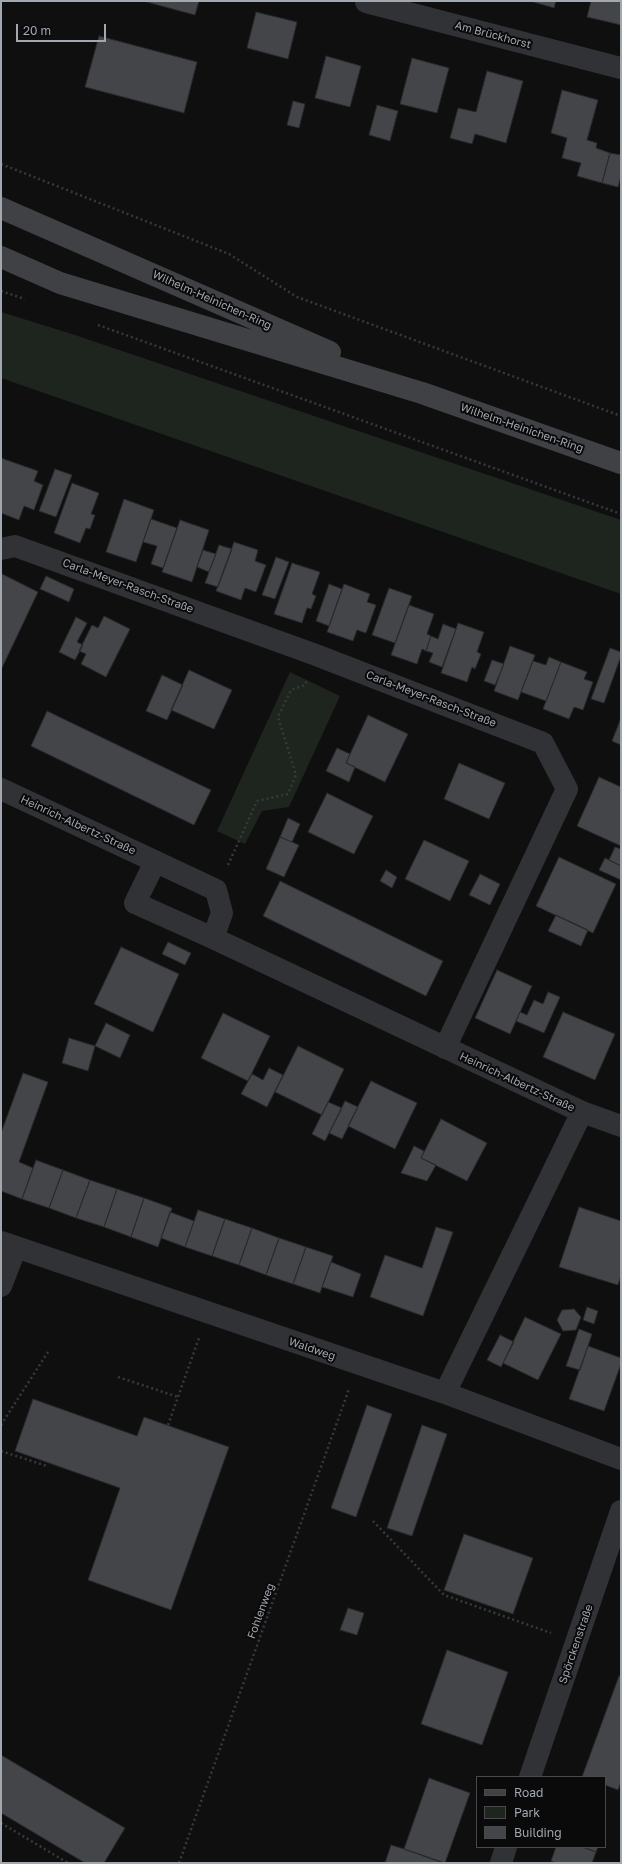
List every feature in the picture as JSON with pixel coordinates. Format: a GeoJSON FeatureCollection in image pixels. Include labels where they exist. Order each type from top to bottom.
{"type":"FeatureCollection","features":[{"type":"Feature","properties":{"kind":"main road","name":"Wilhelm-Heinichen-Ring"},"geometry":{"type":"LineString","coordinates":[[1,208],[422,393]]}},
{"type":"Feature","properties":{"kind":"main road","name":"Wilhelm-Heinichen-Ring"},"geometry":{"type":"LineString","coordinates":[[1,257],[60,283],[422,393],[621,463]]}},
{"type":"Feature","properties":{"kind":"street","name":"Am Brückhorst"},"geometry":{"type":"LineString","coordinates":[[366,2],[621,68]]}},
{"type":"Feature","properties":{"kind":"street","name":"Carla-Meyer-Rasch-Straße"},"geometry":{"type":"LineString","coordinates":[[1,549],[15,546],[316,655],[544,743],[567,789],[445,1048]]}},
{"type":"Feature","properties":{"kind":"street","name":"Heinrich-Albertz-Straße"},"geometry":{"type":"LineString","coordinates":[[1,789],[216,890]]}},
{"type":"Feature","properties":{"kind":"street","name":"Heinrich-Albertz-Straße"},"geometry":{"type":"LineString","coordinates":[[155,862],[135,903],[213,938],[582,1112],[445,1393]]}},
{"type":"Feature","properties":{"kind":"street"},"geometry":{"type":"LineString","coordinates":[[213,938],[222,913],[216,890]]}},
{"type":"Feature","properties":{"kind":"street"},"geometry":{"type":"LineString","coordinates":[[582,1112],[621,1126]]}},
{"type":"Feature","properties":{"kind":"street"},"geometry":{"type":"LineString","coordinates":[[1,1286],[9,1244]]}},
{"type":"Feature","properties":{"kind":"street","name":"Waldweg"},"geometry":{"type":"LineString","coordinates":[[9,1244],[358,1365],[445,1393],[621,1459]]}},
{"type":"Feature","properties":{"kind":"street","name":"Spörckenstraße"},"geometry":{"type":"LineString","coordinates":[[530,1776],[621,1511]]}},
{"type":"Feature","properties":{"kind":"street"},"geometry":{"type":"LineString","coordinates":[[501,1863],[506,1848]]}},
{"type":"Feature","properties":{"kind":"path"},"geometry":{"type":"LineString","coordinates":[[1,164],[229,254],[297,297],[621,416]]}},
{"type":"Feature","properties":{"kind":"path"},"geometry":{"type":"LineString","coordinates":[[1,291],[27,300]]}},
{"type":"Feature","properties":{"kind":"path"},"geometry":{"type":"LineString","coordinates":[[91,322],[621,514]]}},
{"type":"Feature","properties":{"kind":"path"},"geometry":{"type":"LineString","coordinates":[[216,890],[257,801],[288,794],[296,775],[278,717],[291,690],[305,685],[316,655]]}},
{"type":"Feature","properties":{"kind":"path"},"geometry":{"type":"LineString","coordinates":[[168,1425],[208,1313]]}},
{"type":"Feature","properties":{"kind":"path"},"geometry":{"type":"LineString","coordinates":[[1,1425],[48,1352]]}},
{"type":"Feature","properties":{"kind":"path","name":"Fohlenweg"},"geometry":{"type":"LineString","coordinates":[[178,1863],[358,1365]]}},
{"type":"Feature","properties":{"kind":"path"},"geometry":{"type":"LineString","coordinates":[[118,1377],[178,1397]]}},
{"type":"Feature","properties":{"kind":"path"},"geometry":{"type":"LineString","coordinates":[[1,1451],[47,1466]]}},
{"type":"Feature","properties":{"kind":"path"},"geometry":{"type":"LineString","coordinates":[[374,1521],[444,1594],[576,1642]]}},
{"type":"Feature","properties":{"kind":"path"},"geometry":{"type":"LineString","coordinates":[[1,1823],[68,1863]]}},
{"type":"Feature","properties":{"kind":"green space"},"geometry":{"type":"Polygon","coordinates":[[[1,312],[72,334],[621,520],[621,594],[1,378],[1,312]]]}},
{"type":"Feature","properties":{"kind":"green space"},"geometry":{"type":"Polygon","coordinates":[[[290,672],[340,696],[289,807],[262,811],[245,844],[217,831],[290,672]]]}},
{"type":"Feature","properties":{"kind":"building"},"geometry":{"type":"Polygon","coordinates":[[[143,1],[199,1],[195,15],[143,1]]]}},
{"type":"Feature","properties":{"kind":"building"},"geometry":{"type":"Polygon","coordinates":[[[530,1],[556,1],[554,8],[530,1]]]}},
{"type":"Feature","properties":{"kind":"building"},"geometry":{"type":"Polygon","coordinates":[[[591,1],[621,1],[621,25],[587,17],[591,1]]]}},
{"type":"Feature","properties":{"kind":"building"},"geometry":{"type":"Polygon","coordinates":[[[256,12],[297,22],[288,59],[247,48],[256,12]]]}},
{"type":"Feature","properties":{"kind":"building"},"geometry":{"type":"Polygon","coordinates":[[[99,36],[197,62],[184,113],[85,87],[99,36]]]}},
{"type":"Feature","properties":{"kind":"building"},"geometry":{"type":"Polygon","coordinates":[[[326,56],[361,66],[350,107],[315,98],[326,56]]]}},
{"type":"Feature","properties":{"kind":"building"},"geometry":{"type":"Polygon","coordinates":[[[412,58],[449,68],[437,113],[400,104],[412,58]]]}},
{"type":"Feature","properties":{"kind":"building"},"geometry":{"type":"Polygon","coordinates":[[[487,71],[523,81],[506,143],[475,134],[472,144],[450,138],[458,108],[476,112],[487,71]]]}},
{"type":"Feature","properties":{"kind":"building"},"geometry":{"type":"Polygon","coordinates":[[[562,90],[598,100],[587,140],[597,143],[596,148],[610,153],[602,183],[577,176],[581,163],[562,158],[567,138],[551,133],[562,90]]]}},
{"type":"Feature","properties":{"kind":"building"},"geometry":{"type":"Polygon","coordinates":[[[293,101],[305,104],[299,128],[287,125],[293,101]]]}},
{"type":"Feature","properties":{"kind":"building"},"geometry":{"type":"Polygon","coordinates":[[[377,105],[398,111],[390,141],[369,135],[377,105]]]}},
{"type":"Feature","properties":{"kind":"building"},"geometry":{"type":"Polygon","coordinates":[[[610,153],[621,155],[621,176],[618,187],[602,183],[610,153]]]}},
{"type":"Feature","properties":{"kind":"building"},"geometry":{"type":"Polygon","coordinates":[[[1,458],[38,471],[34,481],[43,485],[34,510],[24,506],[19,520],[1,513],[1,458]]]}},
{"type":"Feature","properties":{"kind":"building"},"geometry":{"type":"Polygon","coordinates":[[[55,469],[72,475],[56,517],[39,511],[55,469]]]}},
{"type":"Feature","properties":{"kind":"building"},"geometry":{"type":"Polygon","coordinates":[[[72,483],[99,493],[91,514],[95,515],[90,529],[86,528],[80,543],[54,533],[72,483]]]}},
{"type":"Feature","properties":{"kind":"building"},"geometry":{"type":"Polygon","coordinates":[[[124,499],[154,510],[136,562],[106,552],[124,499]]]}},
{"type":"Feature","properties":{"kind":"building"},"geometry":{"type":"Polygon","coordinates":[[[151,519],[177,528],[163,568],[151,564],[157,546],[143,542],[151,519]]]}},
{"type":"Feature","properties":{"kind":"building"},"geometry":{"type":"Polygon","coordinates":[[[180,520],[209,530],[192,582],[162,572],[180,520]]]}},
{"type":"Feature","properties":{"kind":"building"},"geometry":{"type":"Polygon","coordinates":[[[234,542],[258,550],[255,561],[266,565],[256,592],[245,588],[241,600],[216,591],[234,542]]]}},
{"type":"Feature","properties":{"kind":"building"},"geometry":{"type":"Polygon","coordinates":[[[219,545],[232,549],[218,587],[205,583],[219,545]]]}},
{"type":"Feature","properties":{"kind":"building"},"geometry":{"type":"Polygon","coordinates":[[[203,550],[216,554],[209,572],[197,567],[203,550]]]}},
{"type":"Feature","properties":{"kind":"building"},"geometry":{"type":"Polygon","coordinates":[[[276,557],[289,562],[275,599],[262,595],[276,557]]]}},
{"type":"Feature","properties":{"kind":"building"},"geometry":{"type":"Polygon","coordinates":[[[292,563],[320,572],[312,594],[316,596],[311,609],[307,608],[302,623],[274,614],[292,563]]]}},
{"type":"Feature","properties":{"kind":"building"},"geometry":{"type":"Polygon","coordinates":[[[2,574],[38,592],[1,670],[1,577],[2,574]]]}},
{"type":"Feature","properties":{"kind":"building"},"geometry":{"type":"Polygon","coordinates":[[[46,576],[74,589],[69,602],[40,589],[46,576]]]}},
{"type":"Feature","properties":{"kind":"building"},"geometry":{"type":"Polygon","coordinates":[[[329,584],[342,589],[329,626],[316,621],[329,584]]]}},
{"type":"Feature","properties":{"kind":"building"},"geometry":{"type":"Polygon","coordinates":[[[344,584],[370,594],[367,602],[376,605],[366,633],[357,630],[353,641],[327,632],[344,584]]]}},
{"type":"Feature","properties":{"kind":"building"},"geometry":{"type":"Polygon","coordinates":[[[389,588],[412,596],[395,643],[372,635],[389,588]]]}},
{"type":"Feature","properties":{"kind":"building"},"geometry":{"type":"Polygon","coordinates":[[[409,605],[434,614],[427,634],[431,636],[426,651],[422,649],[417,664],[391,655],[409,605]]]}},
{"type":"Feature","properties":{"kind":"building"},"geometry":{"type":"Polygon","coordinates":[[[104,616],[130,629],[106,677],[81,664],[86,654],[79,651],[92,625],[98,628],[104,616]]]}},
{"type":"Feature","properties":{"kind":"building"},"geometry":{"type":"Polygon","coordinates":[[[76,617],[87,623],[77,642],[83,645],[75,660],[59,652],[76,617]]]}},
{"type":"Feature","properties":{"kind":"building"},"geometry":{"type":"Polygon","coordinates":[[[458,623],[484,632],[477,652],[481,654],[475,669],[472,667],[467,682],[441,673],[458,623]]]}},
{"type":"Feature","properties":{"kind":"building"},"geometry":{"type":"Polygon","coordinates":[[[443,624],[456,629],[442,667],[429,662],[433,653],[426,651],[431,636],[438,639],[443,624]]]}},
{"type":"Feature","properties":{"kind":"building"},"geometry":{"type":"Polygon","coordinates":[[[510,646],[535,655],[518,700],[494,691],[510,646]]]}},
{"type":"Feature","properties":{"kind":"building"},"geometry":{"type":"Polygon","coordinates":[[[610,648],[621,652],[621,656],[604,703],[591,699],[610,648]]]}},
{"type":"Feature","properties":{"kind":"building"},"geometry":{"type":"Polygon","coordinates":[[[549,657],[561,662],[546,701],[521,692],[533,661],[546,665],[549,657]]]}},
{"type":"Feature","properties":{"kind":"building"},"geometry":{"type":"Polygon","coordinates":[[[492,660],[504,664],[495,685],[484,681],[492,660]]]}},
{"type":"Feature","properties":{"kind":"building"},"geometry":{"type":"Polygon","coordinates":[[[561,662],[587,672],[584,679],[593,682],[583,710],[574,707],[569,719],[543,709],[561,662]]]}},
{"type":"Feature","properties":{"kind":"building"},"geometry":{"type":"Polygon","coordinates":[[[189,670],[232,690],[214,729],[171,710],[189,670]]]}},
{"type":"Feature","properties":{"kind":"building"},"geometry":{"type":"Polygon","coordinates":[[[162,675],[183,685],[167,720],[146,711],[162,675]]]}},
{"type":"Feature","properties":{"kind":"building"},"geometry":{"type":"Polygon","coordinates":[[[47,711],[211,790],[194,825],[31,746],[47,711]]]}},
{"type":"Feature","properties":{"kind":"building"},"geometry":{"type":"Polygon","coordinates":[[[368,715],[408,734],[385,782],[346,763],[368,715]]]}},
{"type":"Feature","properties":{"kind":"building"},"geometry":{"type":"Polygon","coordinates":[[[621,718],[621,745],[612,741],[621,718]]]}},
{"type":"Feature","properties":{"kind":"building"},"geometry":{"type":"Polygon","coordinates":[[[337,748],[350,754],[346,763],[355,767],[349,782],[326,771],[337,748]]]}},
{"type":"Feature","properties":{"kind":"building"},"geometry":{"type":"Polygon","coordinates":[[[459,763],[505,783],[489,819],[444,799],[459,763]]]}},
{"type":"Feature","properties":{"kind":"building"},"geometry":{"type":"Polygon","coordinates":[[[599,777],[621,787],[621,846],[577,826],[599,777]]]}},
{"type":"Feature","properties":{"kind":"building"},"geometry":{"type":"Polygon","coordinates":[[[327,793],[373,816],[354,854],[308,832],[327,793]]]}},
{"type":"Feature","properties":{"kind":"building"},"geometry":{"type":"Polygon","coordinates":[[[288,818],[300,824],[292,842],[280,837],[288,818]]]}},
{"type":"Feature","properties":{"kind":"building"},"geometry":{"type":"Polygon","coordinates":[[[280,837],[299,845],[284,877],[266,869],[280,837]]]}},
{"type":"Feature","properties":{"kind":"building"},"geometry":{"type":"Polygon","coordinates":[[[424,840],[469,861],[450,901],[405,879],[424,840]]]}},
{"type":"Feature","properties":{"kind":"building"},"geometry":{"type":"Polygon","coordinates":[[[615,847],[621,849],[621,866],[609,860],[615,847]]]}},
{"type":"Feature","properties":{"kind":"building"},"geometry":{"type":"Polygon","coordinates":[[[559,857],[616,884],[593,933],[536,906],[559,857]]]}},
{"type":"Feature","properties":{"kind":"building"},"geometry":{"type":"Polygon","coordinates":[[[605,858],[621,866],[621,880],[599,870],[605,858]]]}},
{"type":"Feature","properties":{"kind":"building"},"geometry":{"type":"Polygon","coordinates":[[[386,870],[397,877],[392,888],[380,881],[386,870]]]}},
{"type":"Feature","properties":{"kind":"building"},"geometry":{"type":"Polygon","coordinates":[[[480,874],[500,884],[490,905],[469,895],[480,874]]]}},
{"type":"Feature","properties":{"kind":"building"},"geometry":{"type":"Polygon","coordinates":[[[280,881],[443,961],[426,996],[263,916],[280,881]]]}},
{"type":"Feature","properties":{"kind":"building"},"geometry":{"type":"Polygon","coordinates":[[[556,915],[588,930],[581,946],[548,931],[556,915]]]}},
{"type":"Feature","properties":{"kind":"building"},"geometry":{"type":"Polygon","coordinates":[[[168,942],[191,953],[185,965],[162,954],[168,942]]]}},
{"type":"Feature","properties":{"kind":"building"},"geometry":{"type":"Polygon","coordinates":[[[121,947],[179,974],[153,1032],[94,1004],[121,947]]]}},
{"type":"Feature","properties":{"kind":"building"},"geometry":{"type":"Polygon","coordinates":[[[497,970],[532,986],[510,1034],[475,1018],[497,970]]]}},
{"type":"Feature","properties":{"kind":"building"},"geometry":{"type":"Polygon","coordinates":[[[548,992],[560,997],[544,1033],[516,1021],[520,1012],[527,1015],[534,1000],[543,1004],[548,992]]]}},
{"type":"Feature","properties":{"kind":"building"},"geometry":{"type":"Polygon","coordinates":[[[563,1012],[615,1034],[595,1080],[543,1057],[563,1012]]]}},
{"type":"Feature","properties":{"kind":"building"},"geometry":{"type":"Polygon","coordinates":[[[223,1013],[270,1036],[248,1081],[201,1058],[223,1013]]]}},
{"type":"Feature","properties":{"kind":"building"},"geometry":{"type":"Polygon","coordinates":[[[106,1023],[130,1035],[120,1058],[95,1046],[106,1023]]]}},
{"type":"Feature","properties":{"kind":"building"},"geometry":{"type":"Polygon","coordinates":[[[69,1038],[95,1046],[88,1071],[62,1063],[69,1038]]]}},
{"type":"Feature","properties":{"kind":"building"},"geometry":{"type":"Polygon","coordinates":[[[298,1046],[344,1069],[322,1115],[275,1092],[298,1046]]]}},
{"type":"Feature","properties":{"kind":"building"},"geometry":{"type":"Polygon","coordinates":[[[269,1068],[283,1075],[267,1107],[241,1094],[252,1074],[263,1080],[269,1068]]]}},
{"type":"Feature","properties":{"kind":"building"},"geometry":{"type":"Polygon","coordinates":[[[23,1073],[48,1082],[19,1162],[33,1168],[22,1199],[1,1191],[1,1133],[23,1073]]]}},
{"type":"Feature","properties":{"kind":"building"},"geometry":{"type":"Polygon","coordinates":[[[371,1081],[417,1103],[395,1149],[348,1126],[371,1081]]]}},
{"type":"Feature","properties":{"kind":"building"},"geometry":{"type":"Polygon","coordinates":[[[345,1101],[358,1107],[342,1139],[329,1133],[345,1101]]]}},
{"type":"Feature","properties":{"kind":"building"},"geometry":{"type":"Polygon","coordinates":[[[328,1102],[342,1108],[325,1141],[312,1134],[328,1102]]]}},
{"type":"Feature","properties":{"kind":"building"},"geometry":{"type":"Polygon","coordinates":[[[441,1119],[487,1143],[467,1181],[421,1158],[441,1119]]]}},
{"type":"Feature","properties":{"kind":"building"},"geometry":{"type":"Polygon","coordinates":[[[414,1146],[424,1151],[421,1158],[436,1165],[427,1181],[401,1173],[414,1146]]]}},
{"type":"Feature","properties":{"kind":"building"},"geometry":{"type":"Polygon","coordinates":[[[36,1160],[63,1170],[49,1208],[22,1199],[36,1160]]]}},
{"type":"Feature","properties":{"kind":"building"},"geometry":{"type":"Polygon","coordinates":[[[63,1170],[90,1180],[76,1218],[49,1208],[63,1170]]]}},
{"type":"Feature","properties":{"kind":"building"},"geometry":{"type":"Polygon","coordinates":[[[90,1180],[117,1189],[104,1227],[76,1218],[90,1180]]]}},
{"type":"Feature","properties":{"kind":"building"},"geometry":{"type":"Polygon","coordinates":[[[117,1189],[144,1198],[131,1237],[104,1227],[117,1189]]]}},
{"type":"Feature","properties":{"kind":"building"},"geometry":{"type":"Polygon","coordinates":[[[144,1198],[172,1208],[158,1247],[131,1237],[144,1198]]]}},
{"type":"Feature","properties":{"kind":"building"},"geometry":{"type":"Polygon","coordinates":[[[579,1207],[621,1221],[621,1275],[618,1285],[559,1267],[579,1207]]]}},
{"type":"Feature","properties":{"kind":"building"},"geometry":{"type":"Polygon","coordinates":[[[198,1210],[225,1219],[212,1256],[185,1247],[198,1210]]]}},
{"type":"Feature","properties":{"kind":"building"},"geometry":{"type":"Polygon","coordinates":[[[170,1212],[194,1221],[185,1247],[161,1238],[170,1212]]]}},
{"type":"Feature","properties":{"kind":"building"},"geometry":{"type":"Polygon","coordinates":[[[225,1219],[252,1228],[239,1265],[212,1256],[225,1219]]]}},
{"type":"Feature","properties":{"kind":"building"},"geometry":{"type":"Polygon","coordinates":[[[436,1227],[453,1232],[423,1316],[370,1297],[385,1255],[422,1268],[436,1227]]]}},
{"type":"Feature","properties":{"kind":"building"},"geometry":{"type":"Polygon","coordinates":[[[252,1228],[279,1238],[266,1275],[239,1265],[252,1228]]]}},
{"type":"Feature","properties":{"kind":"building"},"geometry":{"type":"Polygon","coordinates":[[[279,1238],[306,1247],[293,1284],[266,1275],[279,1238]]]}},
{"type":"Feature","properties":{"kind":"building"},"geometry":{"type":"Polygon","coordinates":[[[306,1247],[333,1256],[320,1293],[293,1284],[306,1247]]]}},
{"type":"Feature","properties":{"kind":"building"},"geometry":{"type":"Polygon","coordinates":[[[331,1262],[361,1274],[353,1297],[322,1287],[331,1262]]]}},
{"type":"Feature","properties":{"kind":"building"},"geometry":{"type":"Polygon","coordinates":[[[587,1307],[598,1311],[594,1324],[583,1320],[587,1307]]]}},
{"type":"Feature","properties":{"kind":"building"},"geometry":{"type":"Polygon","coordinates":[[[574,1309],[581,1317],[576,1330],[563,1331],[557,1320],[562,1310],[574,1309]]]}},
{"type":"Feature","properties":{"kind":"building"},"geometry":{"type":"Polygon","coordinates":[[[525,1317],[561,1334],[538,1380],[503,1363],[525,1317]]]}},
{"type":"Feature","properties":{"kind":"building"},"geometry":{"type":"Polygon","coordinates":[[[579,1329],[592,1334],[580,1370],[566,1366],[579,1329]]]}},
{"type":"Feature","properties":{"kind":"building"},"geometry":{"type":"Polygon","coordinates":[[[500,1335],[514,1342],[501,1367],[487,1360],[500,1335]]]}},
{"type":"Feature","properties":{"kind":"building"},"geometry":{"type":"Polygon","coordinates":[[[588,1346],[621,1358],[621,1364],[604,1411],[569,1399],[588,1346]]]}},
{"type":"Feature","properties":{"kind":"building"},"geometry":{"type":"Polygon","coordinates":[[[33,1399],[137,1436],[144,1417],[229,1447],[171,1610],[88,1580],[120,1488],[15,1451],[33,1399]]]}},
{"type":"Feature","properties":{"kind":"building"},"geometry":{"type":"Polygon","coordinates":[[[367,1405],[392,1414],[356,1517],[331,1508],[367,1405]]]}},
{"type":"Feature","properties":{"kind":"building"},"geometry":{"type":"Polygon","coordinates":[[[422,1425],[447,1434],[412,1536],[387,1528],[422,1425]]]}},
{"type":"Feature","properties":{"kind":"building"},"geometry":{"type":"Polygon","coordinates":[[[464,1534],[533,1558],[513,1614],[444,1590],[464,1534]]]}},
{"type":"Feature","properties":{"kind":"building"},"geometry":{"type":"Polygon","coordinates":[[[348,1608],[364,1613],[357,1635],[340,1630],[348,1608]]]}},
{"type":"Feature","properties":{"kind":"building"},"geometry":{"type":"Polygon","coordinates":[[[447,1650],[508,1672],[482,1745],[421,1724],[447,1650]]]}},
{"type":"Feature","properties":{"kind":"building"},"geometry":{"type":"Polygon","coordinates":[[[619,1676],[621,1676],[621,1782],[618,1790],[606,1785],[606,1776],[582,1776],[619,1676]]]}},
{"type":"Feature","properties":{"kind":"building"},"geometry":{"type":"Polygon","coordinates":[[[1,1755],[125,1828],[104,1863],[85,1863],[1,1813],[1,1755]]]}},
{"type":"Feature","properties":{"kind":"building"},"geometry":{"type":"Polygon","coordinates":[[[429,1778],[470,1793],[445,1863],[404,1849],[429,1778]]]}},
{"type":"Feature","properties":{"kind":"building"},"geometry":{"type":"Polygon","coordinates":[[[391,1845],[404,1849],[443,1863],[385,1863],[391,1845]]]}},
{"type":"Feature","properties":{"kind":"building"},"geometry":{"type":"Polygon","coordinates":[[[556,1848],[586,1848],[596,1852],[592,1863],[556,1863],[551,1861],[556,1848]]]}},
{"type":"Feature","properties":{"kind":"building"},"geometry":{"type":"Polygon","coordinates":[[[586,1848],[598,1848],[596,1852],[586,1848]]]}}]}
